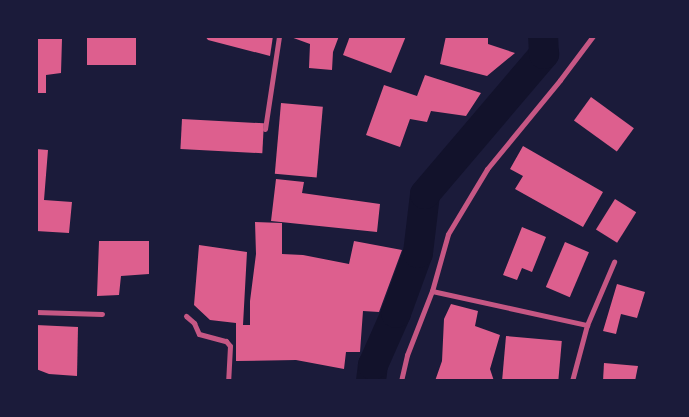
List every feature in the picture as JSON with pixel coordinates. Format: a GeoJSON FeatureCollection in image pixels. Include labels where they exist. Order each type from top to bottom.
{"type":"FeatureCollection","features":[{"type":"Feature","properties":{"kind":"street"},"geometry":{"type":"LineString","coordinates":[[265,129],[279,36]]}},
{"type":"Feature","properties":{"kind":"street"},"geometry":{"type":"LineString","coordinates":[[401,381],[407,355],[432,291],[448,234],[487,168],[560,80],[593,36]]}},
{"type":"Feature","properties":{"kind":"street"},"geometry":{"type":"LineString","coordinates":[[572,381],[587,325],[614,262]]}},
{"type":"Feature","properties":{"kind":"street"},"geometry":{"type":"LineString","coordinates":[[432,291],[587,325]]}},
{"type":"Feature","properties":{"kind":"street"},"geometry":{"type":"LineString","coordinates":[[36,312],[102,314]]}},
{"type":"Feature","properties":{"kind":"street"},"geometry":{"type":"LineString","coordinates":[[186,316],[194,322],[199,334],[226,341],[230,346],[228,381]]}},
{"type":"Feature","properties":{"kind":"building"},"geometry":{"type":"Polygon","coordinates":[[[87,36],[136,36],[136,65],[87,65],[87,36]]]}},
{"type":"Feature","properties":{"kind":"building"},"geometry":{"type":"Polygon","coordinates":[[[205,36],[273,36],[270,56],[208,40],[205,36]]]}},
{"type":"Feature","properties":{"kind":"building"},"geometry":{"type":"Polygon","coordinates":[[[288,36],[339,36],[333,52],[332,70],[309,68],[310,44],[288,36]]]}},
{"type":"Feature","properties":{"kind":"building"},"geometry":{"type":"Polygon","coordinates":[[[350,36],[406,36],[391,73],[343,55],[350,36]]]}},
{"type":"Feature","properties":{"kind":"building"},"geometry":{"type":"Polygon","coordinates":[[[446,36],[488,36],[488,44],[515,53],[487,76],[440,64],[446,36]]]}},
{"type":"Feature","properties":{"kind":"building"},"geometry":{"type":"Polygon","coordinates":[[[36,39],[62,39],[61,73],[46,75],[46,93],[36,93],[36,39]]]}},
{"type":"Feature","properties":{"kind":"building"},"geometry":{"type":"Polygon","coordinates":[[[425,75],[481,93],[466,116],[431,111],[427,122],[410,119],[400,147],[366,135],[384,85],[417,96],[425,75]]]}},
{"type":"Feature","properties":{"kind":"building"},"geometry":{"type":"Polygon","coordinates":[[[591,97],[634,128],[617,152],[574,120],[591,97]]]}},
{"type":"Feature","properties":{"kind":"building"},"geometry":{"type":"Polygon","coordinates":[[[281,103],[323,107],[317,177],[275,174],[281,103]]]}},
{"type":"Feature","properties":{"kind":"building"},"geometry":{"type":"Polygon","coordinates":[[[182,119],[264,123],[262,153],[180,149],[182,119]]]}},
{"type":"Feature","properties":{"kind":"building"},"geometry":{"type":"Polygon","coordinates":[[[523,146],[603,192],[583,227],[515,189],[523,176],[510,169],[523,146]]]}},
{"type":"Feature","properties":{"kind":"building"},"geometry":{"type":"Polygon","coordinates":[[[36,149],[48,150],[44,200],[72,202],[69,233],[36,231],[36,149]]]}},
{"type":"Feature","properties":{"kind":"building"},"geometry":{"type":"Polygon","coordinates":[[[276,179],[304,182],[302,193],[380,204],[377,232],[271,221],[276,179]]]}},
{"type":"Feature","properties":{"kind":"building"},"geometry":{"type":"Polygon","coordinates":[[[615,199],[636,212],[617,243],[596,230],[615,199]]]}},
{"type":"Feature","properties":{"kind":"building"},"geometry":{"type":"Polygon","coordinates":[[[255,222],[282,223],[282,254],[303,255],[349,264],[354,241],[402,250],[379,312],[363,311],[360,352],[346,352],[344,369],[296,360],[236,361],[236,323],[210,320],[194,305],[199,245],[247,252],[243,325],[250,325],[250,301],[256,254],[255,222]]]}},
{"type":"Feature","properties":{"kind":"building"},"geometry":{"type":"Polygon","coordinates":[[[522,227],[546,237],[532,272],[522,268],[517,280],[503,275],[522,227]]]}},
{"type":"Feature","properties":{"kind":"building"},"geometry":{"type":"Polygon","coordinates":[[[99,241],[149,241],[149,274],[121,276],[119,295],[97,296],[99,241]]]}},
{"type":"Feature","properties":{"kind":"building"},"geometry":{"type":"Polygon","coordinates":[[[565,242],[589,252],[570,297],[546,287],[565,242]]]}},
{"type":"Feature","properties":{"kind":"building"},"geometry":{"type":"Polygon","coordinates":[[[617,284],[645,292],[637,318],[621,314],[616,334],[603,331],[617,284]]]}},
{"type":"Feature","properties":{"kind":"building"},"geometry":{"type":"Polygon","coordinates":[[[451,304],[478,311],[475,326],[500,335],[490,369],[494,381],[435,381],[442,361],[444,319],[451,304]]]}},
{"type":"Feature","properties":{"kind":"building"},"geometry":{"type":"Polygon","coordinates":[[[36,325],[78,327],[77,376],[49,374],[36,369],[36,325]]]}},
{"type":"Feature","properties":{"kind":"building"},"geometry":{"type":"Polygon","coordinates":[[[506,336],[562,341],[558,381],[502,381],[506,336]]]}},
{"type":"Feature","properties":{"kind":"building"},"geometry":{"type":"Polygon","coordinates":[[[604,363],[638,366],[635,381],[603,381],[604,363]]]}},
{"type":"Feature","properties":{"kind":"waterway"},"geometry":{"type":"LineString","coordinates":[[371,381],[373,365],[396,313],[418,253],[425,194],[544,54],[543,36]]}}]}
